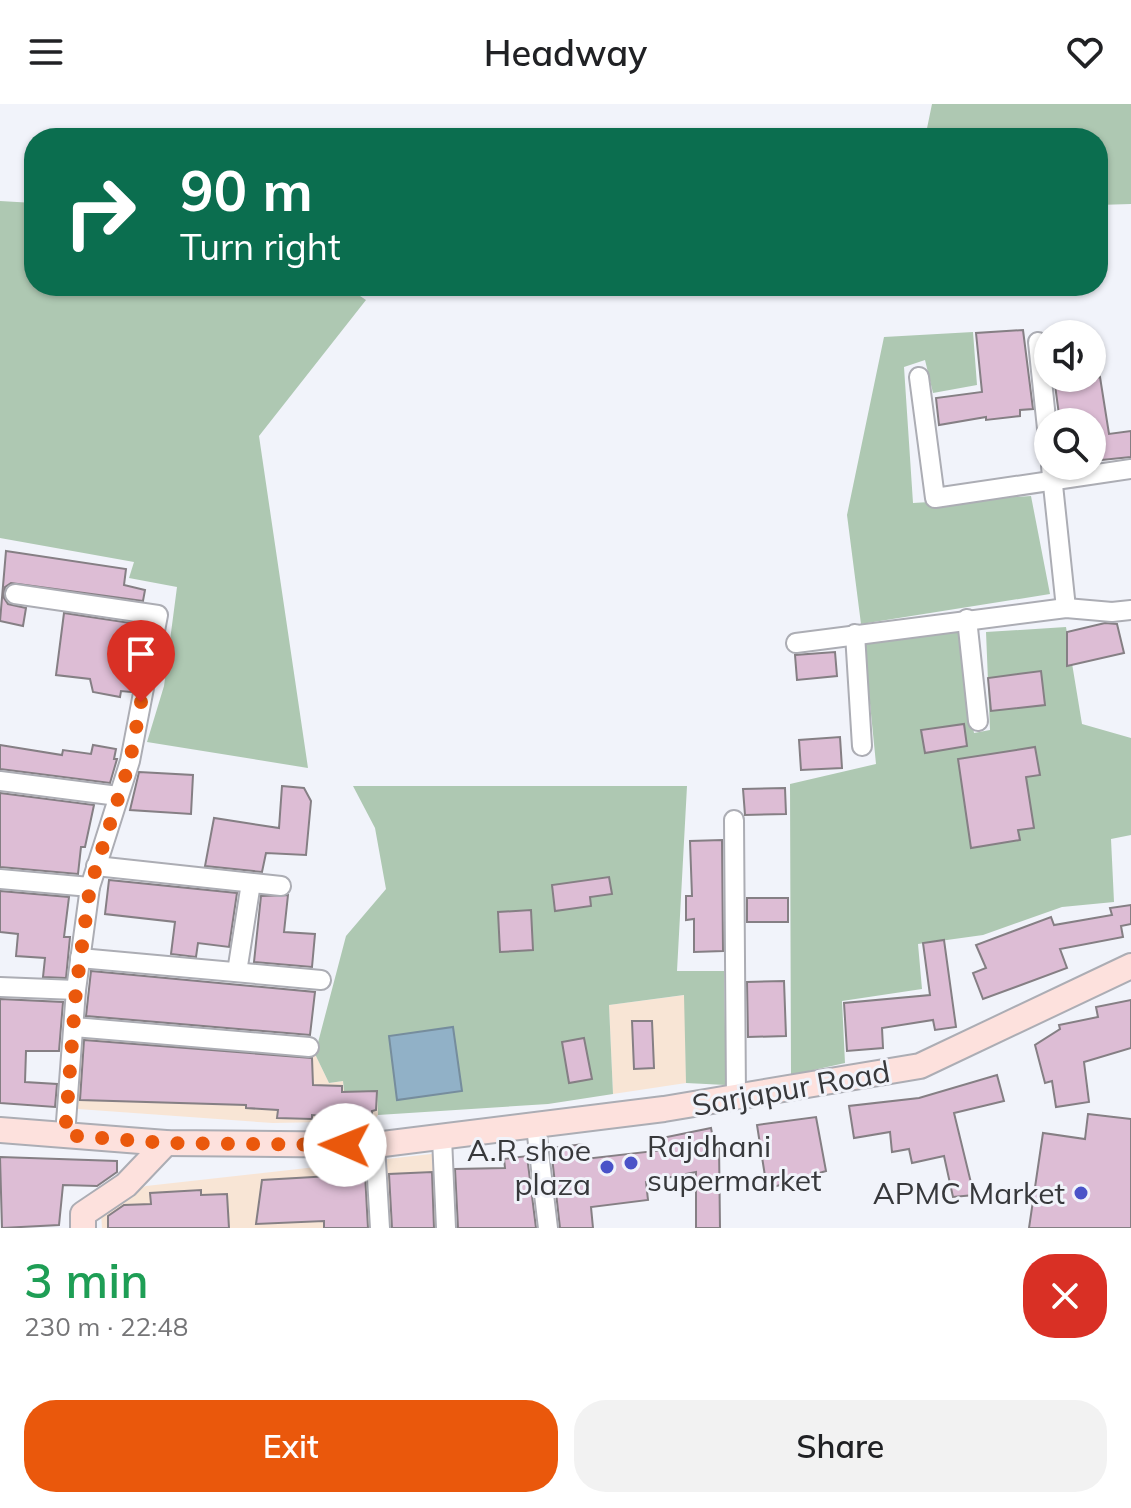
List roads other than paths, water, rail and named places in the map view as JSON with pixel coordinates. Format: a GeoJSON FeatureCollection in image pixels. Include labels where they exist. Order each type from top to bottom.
{"type":"FeatureCollection","features":[{"type":"Feature","properties":{"kind":"main road","name":"Sarjapur Road"},"geometry":{"type":"LineString","coordinates":[[0,1130],[166,1143],[375,1145],[536,1127],[736,1098],[920,1066],[1131,966]]}},
{"type":"Feature","properties":{"kind":"main road"},"geometry":{"type":"LineString","coordinates":[[83,1228],[83,1214],[126,1185],[166,1143]]}},
{"type":"Feature","properties":{"kind":"street"},"geometry":{"type":"LineString","coordinates":[[919,377],[935,498],[1034,477]]}},
{"type":"Feature","properties":{"kind":"street"},"geometry":{"type":"LineString","coordinates":[[1106,470],[1131,469]]}},
{"type":"Feature","properties":{"kind":"street"},"geometry":{"type":"LineString","coordinates":[[1053,480],[1066,608]]}},
{"type":"Feature","properties":{"kind":"street"},"geometry":{"type":"LineString","coordinates":[[15,594],[158,615],[130,761],[90,887],[76,990],[65,1135]]}},
{"type":"Feature","properties":{"kind":"street"},"geometry":{"type":"LineString","coordinates":[[796,643],[1066,608],[1112,612],[1131,610]]}},
{"type":"Feature","properties":{"kind":"street"},"geometry":{"type":"LineString","coordinates":[[967,619],[978,721]]}},
{"type":"Feature","properties":{"kind":"street"},"geometry":{"type":"LineString","coordinates":[[855,634],[862,746]]}},
{"type":"Feature","properties":{"kind":"street"},"geometry":{"type":"LineString","coordinates":[[0,781],[118,796]]}},
{"type":"Feature","properties":{"kind":"street"},"geometry":{"type":"LineString","coordinates":[[734,820],[736,1098]]}},
{"type":"Feature","properties":{"kind":"street"},"geometry":{"type":"LineString","coordinates":[[96,866],[281,886]]}},
{"type":"Feature","properties":{"kind":"street"},"geometry":{"type":"LineString","coordinates":[[0,879],[90,887]]}},
{"type":"Feature","properties":{"kind":"street"},"geometry":{"type":"LineString","coordinates":[[237,972],[251,883]]}},
{"type":"Feature","properties":{"kind":"street"},"geometry":{"type":"LineString","coordinates":[[80,958],[321,980]]}},
{"type":"Feature","properties":{"kind":"street"},"geometry":{"type":"LineString","coordinates":[[0,987],[76,990]]}},
{"type":"Feature","properties":{"kind":"street"},"geometry":{"type":"LineString","coordinates":[[74,1027],[309,1047]]}},
{"type":"Feature","properties":{"kind":"street"},"geometry":{"type":"LineString","coordinates":[[536,1127],[548,1228]]}},
{"type":"Feature","properties":{"kind":"street"},"geometry":{"type":"LineString","coordinates":[[442,1138],[446,1228]]}},
{"type":"Feature","properties":{"kind":"street"},"geometry":{"type":"LineString","coordinates":[[375,1145],[380,1228]]}},
{"type":"Feature","properties":{"kind":"water"},"geometry":{"type":"Polygon","coordinates":[[[453,1027],[462,1091],[397,1100],[389,1036],[453,1027]]]}},
{"type":"Feature","properties":{"kind":"place","name":"Rajdhani supermarket"},"geometry":{"type":"Point","coordinates":[631,1163]}},
{"type":"Feature","properties":{"kind":"place","name":"A.R shoe plaza"},"geometry":{"type":"Point","coordinates":[607,1167]}},
{"type":"Feature","properties":{"kind":"place","name":"APMC Market"},"geometry":{"type":"Point","coordinates":[1081,1193]}}]}
